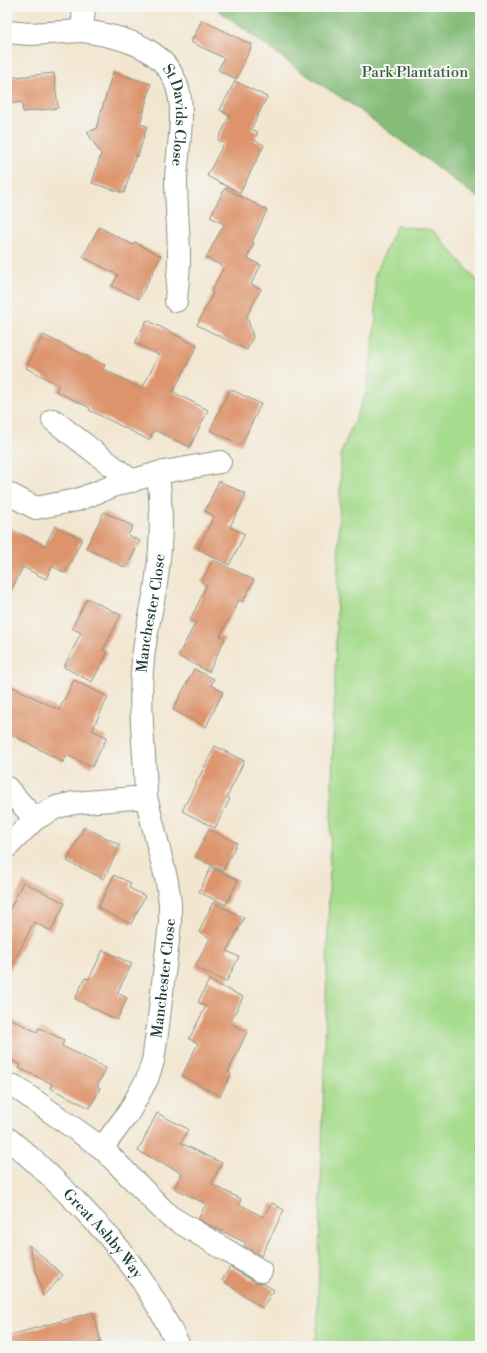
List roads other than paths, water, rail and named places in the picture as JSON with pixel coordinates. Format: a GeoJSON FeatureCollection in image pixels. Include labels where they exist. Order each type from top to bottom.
{"type":"FeatureCollection","features":[{"type":"Feature","properties":{"kind":"street"},"geometry":{"type":"LineString","coordinates":[[82,31],[84,7]]}},
{"type":"Feature","properties":{"kind":"street","name":"St Davids Close"},"geometry":{"type":"LineString","coordinates":[[7,32],[30,34],[82,31],[104,34],[142,46],[162,60],[171,71],[181,98],[182,116],[176,163],[179,260],[176,301]]}},
{"type":"Feature","properties":{"kind":"street"},"geometry":{"type":"LineString","coordinates":[[53,420],[124,483]]}},
{"type":"Feature","properties":{"kind":"street"},"geometry":{"type":"LineString","coordinates":[[7,493],[36,508],[77,500],[124,483],[158,474],[220,462]]}},
{"type":"Feature","properties":{"kind":"street","name":"Manchester Close"},"geometry":{"type":"LineString","coordinates":[[102,1148],[129,1112],[147,1079],[154,1061],[170,923],[170,903],[167,882],[146,797],[140,688],[143,658],[157,578],[160,551],[161,499],[158,474]]}},
{"type":"Feature","properties":{"kind":"street"},"geometry":{"type":"LineString","coordinates":[[7,788],[35,819]]}},
{"type":"Feature","properties":{"kind":"street"},"geometry":{"type":"LineString","coordinates":[[7,847],[35,819],[57,807],[74,803],[146,797]]}},
{"type":"Feature","properties":{"kind":"street"},"geometry":{"type":"LineString","coordinates":[[14,1086],[102,1148],[169,1216],[261,1271]]}},
{"type":"Feature","properties":{"kind":"street","name":"Great Ashby Way"},"geometry":{"type":"LineString","coordinates":[[7,1138],[26,1153],[64,1189],[110,1238],[151,1295],[166,1319],[179,1346]]}},
{"type":"Feature","properties":{"kind":"park label","name":"Park Plantation"},"geometry":{"type":"Point","coordinates":[415,72]}}]}
